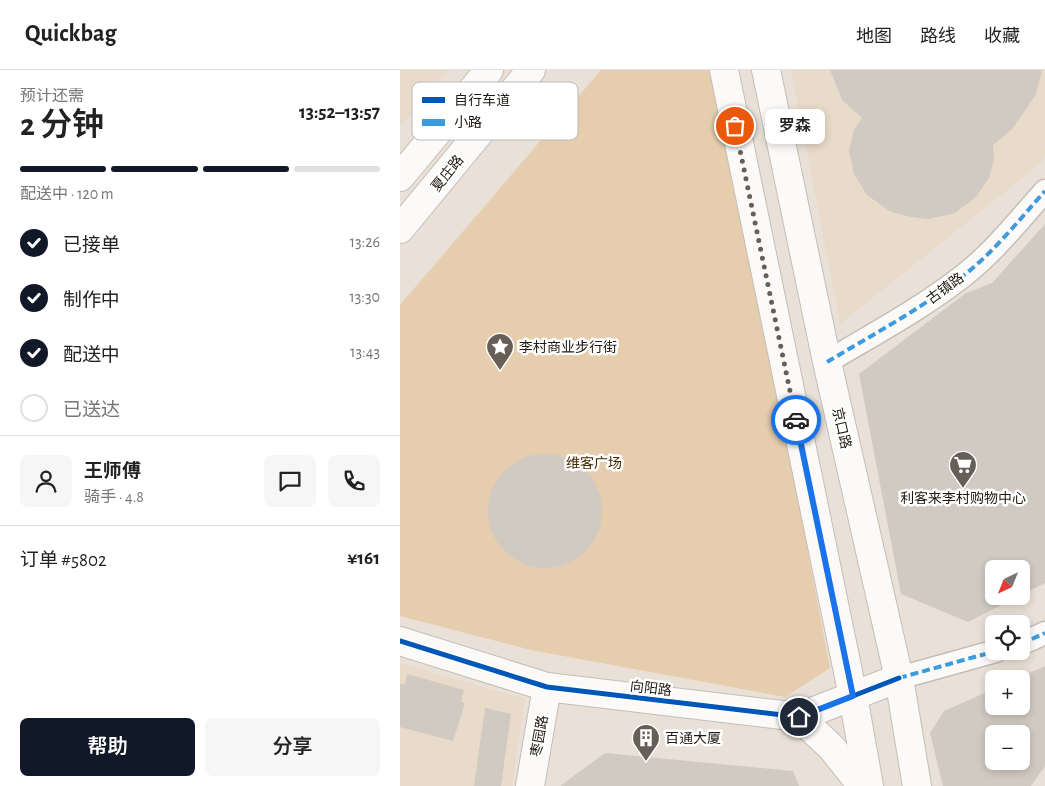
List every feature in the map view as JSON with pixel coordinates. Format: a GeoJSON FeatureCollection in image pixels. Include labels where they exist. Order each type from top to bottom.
{"type":"FeatureCollection","features":[{"type":"Feature","properties":{"kind":"main road"},"geometry":{"type":"LineString","coordinates":[[479,82],[489,70]]}},
{"type":"Feature","properties":{"kind":"main road","name":"夏庄路"},"geometry":{"type":"LineString","coordinates":[[522,82],[532,70]]}},
{"type":"Feature","properties":{"kind":"main road"},"geometry":{"type":"LineString","coordinates":[[724,70],[853,696],[868,786]]}},
{"type":"Feature","properties":{"kind":"main road","name":"京口路"},"geometry":{"type":"LineString","coordinates":[[766,70],[827,362],[899,678],[917,786]]}},
{"type":"Feature","properties":{"kind":"main road"},"geometry":{"type":"LineString","coordinates":[[400,177],[431,140]]}},
{"type":"Feature","properties":{"kind":"main road","name":"夏庄路"},"geometry":{"type":"LineString","coordinates":[[400,229],[474,140]]}},
{"type":"Feature","properties":{"kind":"main road","name":"向阳路"},"geometry":{"type":"LineString","coordinates":[[400,641],[547,687],[799,717],[899,678]]}},
{"type":"Feature","properties":{"kind":"main road","name":"枣园路"},"geometry":{"type":"LineString","coordinates":[[530,786],[547,687]]}},
{"type":"Feature","properties":{"kind":"main road"},"geometry":{"type":"LineString","coordinates":[[799,717],[832,748],[862,786]]}},
{"type":"Feature","properties":{"kind":"street","name":"古镇路"},"geometry":{"type":"LineString","coordinates":[[827,362],[923,304],[964,276],[1000,241],[1045,191]]}},
{"type":"Feature","properties":{"kind":"street"},"geometry":{"type":"LineString","coordinates":[[1030,640],[1045,633]]}},
{"type":"Feature","properties":{"kind":"street","name":"向阳路"},"geometry":{"type":"LineString","coordinates":[[899,678],[985,654]]}},
{"type":"Feature","properties":{"kind":"shaded area"},"geometry":{"type":"Polygon","coordinates":[[[400,70],[448,70],[438,82],[412,82],[412,113],[400,127],[400,70]]]}},
{"type":"Feature","properties":{"kind":"shaded area"},"geometry":{"type":"Polygon","coordinates":[[[791,70],[1045,70],[1045,155],[1042,162],[840,324],[791,70]]]}},
{"type":"Feature","properties":{"kind":"shaded area"},"geometry":{"type":"Polygon","coordinates":[[[400,663],[525,699],[512,786],[400,786],[400,663]]]}},
{"type":"Feature","properties":{"kind":"green space","name":"维客广场"},"geometry":{"type":"Polygon","coordinates":[[[601,70],[716,70],[830,668],[785,697],[531,650],[400,616],[400,305],[541,140],[578,140],[578,97],[601,70]]]}},
{"type":"Feature","properties":{"kind":"building"},"geometry":{"type":"Polygon","coordinates":[[[830,70],[1042,70],[1036,94],[1012,129],[993,145],[994,159],[989,178],[976,197],[955,213],[929,219],[891,212],[867,195],[854,174],[849,150],[854,130],[862,118],[842,100],[830,70]]]}},
{"type":"Feature","properties":{"kind":"building","name":"利客来李村购物中心"},"geometry":{"type":"Polygon","coordinates":[[[1045,224],[1045,583],[1030,590],[1030,560],[985,560],[985,605],[1001,605],[968,622],[901,594],[859,374],[966,293],[992,283],[1045,224]]]}},
{"type":"Feature","properties":{"kind":"building"},"geometry":{"type":"Polygon","coordinates":[[[545,454],[567,459],[585,471],[597,489],[602,511],[597,533],[585,551],[567,563],[545,568],[523,563],[505,551],[493,533],[488,511],[493,489],[505,471],[523,459],[545,454]]]}},
{"type":"Feature","properties":{"kind":"building"},"geometry":{"type":"Polygon","coordinates":[[[1045,666],[1045,766],[1031,786],[943,786],[930,733],[944,711],[985,693],[985,715],[1030,715],[1030,673],[1045,666]]]}},
{"type":"Feature","properties":{"kind":"building"},"geometry":{"type":"Polygon","coordinates":[[[407,674],[464,690],[461,702],[465,703],[453,741],[400,727],[400,684],[405,685],[407,674]]]}},
{"type":"Feature","properties":{"kind":"building"},"geometry":{"type":"Polygon","coordinates":[[[485,708],[511,714],[501,786],[474,786],[485,708]]]}},
{"type":"Feature","properties":{"kind":"building","name":"百通大厦"},"geometry":{"type":"Polygon","coordinates":[[[605,753],[793,771],[799,786],[560,786],[605,753]]]}},
{"type":"Feature","properties":{"kind":"marked path"},"geometry":{"type":"LineString","coordinates":[[827,362],[913,311],[963,276],[996,246],[1045,191]]}},
{"type":"Feature","properties":{"kind":"marked path"},"geometry":{"type":"LineString","coordinates":[[1030,640],[1045,633]]}},
{"type":"Feature","properties":{"kind":"marked path"},"geometry":{"type":"LineString","coordinates":[[899,678],[985,654]]}},
{"type":"Feature","properties":{"kind":"cycle path"},"geometry":{"type":"LineString","coordinates":[[400,641],[547,687],[799,717],[899,678]]}},
{"type":"Feature","properties":{"kind":"way so far"},"geometry":{"type":"LineString","coordinates":[[735,126],[796,420]]}},
{"type":"Feature","properties":{"kind":"place","name":"罗森"},"geometry":{"type":"Point","coordinates":[735,126]}},
{"type":"Feature","properties":{"kind":"place","name":"李村商业步行街"},"geometry":{"type":"Point","coordinates":[500,371]}},
{"type":"Feature","properties":{"kind":"place","name":"利客来李村购物中心"},"geometry":{"type":"Point","coordinates":[963,489]}},
{"type":"Feature","properties":{"kind":"place","name":"百通大厦"},"geometry":{"type":"Point","coordinates":[646,762]}},
{"type":"Feature","properties":{"kind":"route"},"geometry":{"type":"LineString","coordinates":[[796,420],[853,696],[799,717]]}}]}
